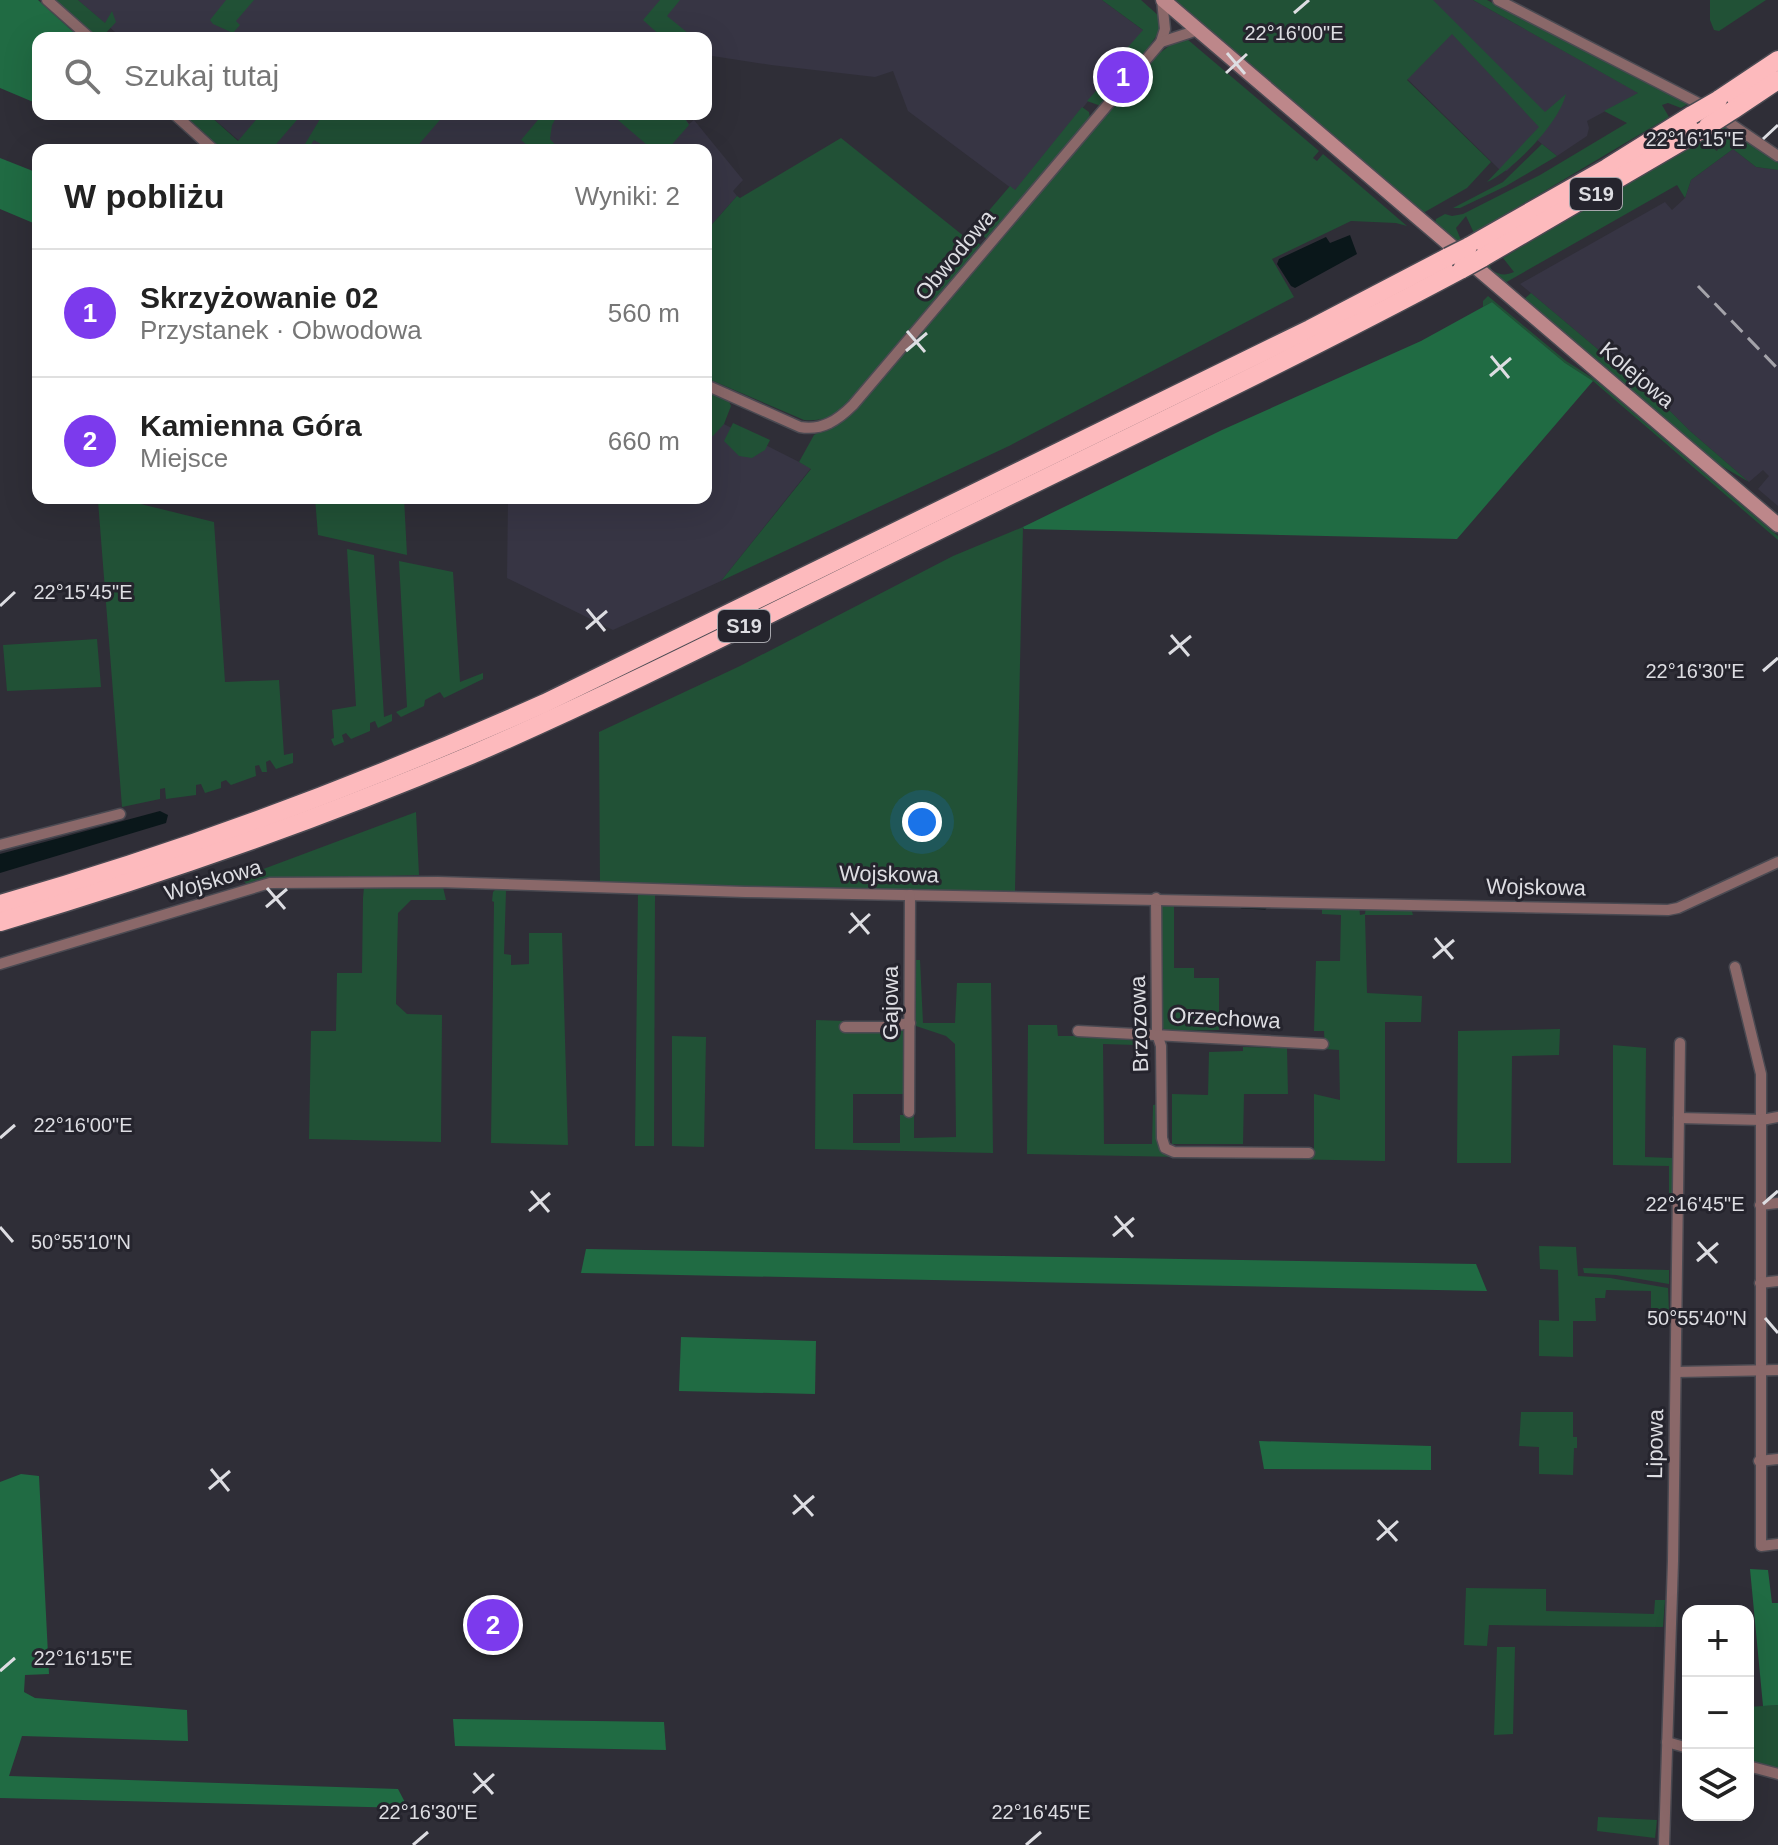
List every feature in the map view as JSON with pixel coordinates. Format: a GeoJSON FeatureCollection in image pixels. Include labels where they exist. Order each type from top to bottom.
{"type":"FeatureCollection","features":[{"type":"Feature","properties":{"kind":"highway","name":"S19"},"geometry":{"type":"LineString","coordinates":[[0,922],[210,856],[339,808],[474,753],[621,686],[1319,343],[1466,258],[1708,126],[1725,105],[1778,60]]}},
{"type":"Feature","properties":{"kind":"highway","name":"S19"},"geometry":{"type":"LineString","coordinates":[[0,904],[137,863],[260,820],[377,776],[531,710],[1296,336],[1466,258],[1692,115],[1725,105],[1778,80]]}},
{"type":"Feature","properties":{"kind":"street"},"geometry":{"type":"LineString","coordinates":[[47,0],[83,32]]}},
{"type":"Feature","properties":{"kind":"street"},"geometry":{"type":"LineString","coordinates":[[1161,42],[1165,29],[1162,0]]}},
{"type":"Feature","properties":{"kind":"street","name":"Kolejowa"},"geometry":{"type":"LineString","coordinates":[[1162,0],[1778,525]]}},
{"type":"Feature","properties":{"kind":"street"},"geometry":{"type":"LineString","coordinates":[[1498,0],[1699,103],[1778,156]]}},
{"type":"Feature","properties":{"kind":"street"},"geometry":{"type":"LineString","coordinates":[[1161,42],[1198,30]]}},
{"type":"Feature","properties":{"kind":"street","name":"Obwodowa"},"geometry":{"type":"LineString","coordinates":[[712,388],[800,427],[812,429],[828,424],[845,413],[1161,42]]}},
{"type":"Feature","properties":{"kind":"street"},"geometry":{"type":"LineString","coordinates":[[181,120],[207,144]]}},
{"type":"Feature","properties":{"kind":"street"},"geometry":{"type":"LineString","coordinates":[[0,845],[120,814]]}},
{"type":"Feature","properties":{"kind":"street","name":"Wojskowa"},"geometry":{"type":"LineString","coordinates":[[0,964],[270,883],[438,882],[1673,910],[1778,862]]}},
{"type":"Feature","properties":{"kind":"street","name":"Gajowa"},"geometry":{"type":"LineString","coordinates":[[909,1112],[910,895]]}},
{"type":"Feature","properties":{"kind":"street","name":"Brzozowa"},"geometry":{"type":"LineString","coordinates":[[1156,898],[1157,1034],[1161,1046],[1162,1138],[1165,1148],[1174,1152],[1309,1153]]}},
{"type":"Feature","properties":{"kind":"street"},"geometry":{"type":"LineString","coordinates":[[1735,967],[1761,1074],[1761,1546],[1778,1544]]}},
{"type":"Feature","properties":{"kind":"street"},"geometry":{"type":"LineString","coordinates":[[845,1027],[885,1027],[910,1023]]}},
{"type":"Feature","properties":{"kind":"street","name":"Orzechowa"},"geometry":{"type":"LineString","coordinates":[[1078,1031],[1323,1044]]}},
{"type":"Feature","properties":{"kind":"street","name":"Lipowa"},"geometry":{"type":"LineString","coordinates":[[1664,1845],[1676,1372],[1680,1043]]}},
{"type":"Feature","properties":{"kind":"street"},"geometry":{"type":"LineString","coordinates":[[1679,1118],[1762,1120],[1778,1117]]}},
{"type":"Feature","properties":{"kind":"street"},"geometry":{"type":"LineString","coordinates":[[1760,1205],[1778,1203]]}},
{"type":"Feature","properties":{"kind":"street"},"geometry":{"type":"LineString","coordinates":[[1760,1283],[1778,1281]]}},
{"type":"Feature","properties":{"kind":"street"},"geometry":{"type":"LineString","coordinates":[[1676,1372],[1778,1370]]}},
{"type":"Feature","properties":{"kind":"street"},"geometry":{"type":"LineString","coordinates":[[1759,1461],[1778,1459]]}},
{"type":"Feature","properties":{"kind":"street"},"geometry":{"type":"LineString","coordinates":[[1667,1742],[1682,1746]]}},
{"type":"Feature","properties":{"kind":"street"},"geometry":{"type":"LineString","coordinates":[[1754,1768],[1778,1774]]}},
{"type":"Feature","properties":{"kind":"shaded area"},"geometry":{"type":"Polygon","coordinates":[[[78,0],[1102,0],[1144,31],[1101,79],[1103,83],[1015,191],[908,111],[893,71],[875,77],[712,56],[712,32],[115,32],[78,0]]]}},
{"type":"Feature","properties":{"kind":"shaded area"},"geometry":{"type":"Polygon","coordinates":[[[1433,0],[1473,0],[1639,93],[1587,121],[1587,136],[1557,156],[1537,140],[1507,171],[1499,169],[1387,59],[1433,0]]]}},
{"type":"Feature","properties":{"kind":"shaded area"},"geometry":{"type":"Polygon","coordinates":[[[215,120],[686,120],[689,124],[694,120],[743,180],[733,191],[737,196],[712,224],[712,144],[243,144],[215,120]]]}},
{"type":"Feature","properties":{"kind":"shaded area"},"geometry":{"type":"Polygon","coordinates":[[[1733,149],[1756,167],[1778,170],[1778,506],[1758,489],[1769,476],[1763,470],[1749,482],[1663,404],[1520,284],[1665,202],[1672,210],[1685,198],[1691,180],[1733,149]]]}},
{"type":"Feature","properties":{"kind":"shaded area"},"geometry":{"type":"Polygon","coordinates":[[[1350,235],[1357,254],[1295,288],[1277,264],[1279,259],[1326,237],[1330,243],[1350,235]]]}},
{"type":"Feature","properties":{"kind":"shaded area"},"geometry":{"type":"Polygon","coordinates":[[[712,418],[811,468],[721,581],[613,630],[507,578],[508,504],[712,504],[712,418]]]}},
{"type":"Feature","properties":{"kind":"shaded area"},"geometry":{"type":"Polygon","coordinates":[[[160,811],[168,815],[166,823],[0,873],[0,854],[160,811]]]}},
{"type":"Feature","properties":{"kind":"green space"},"geometry":{"type":"Polygon","coordinates":[[[0,0],[38,0],[73,32],[32,32],[32,101],[0,88],[0,0]]]}},
{"type":"Feature","properties":{"kind":"green space"},"geometry":{"type":"Polygon","coordinates":[[[54,0],[78,0],[105,23],[112,11],[116,22],[107,32],[90,32],[54,0]]]}},
{"type":"Feature","properties":{"kind":"green space"},"geometry":{"type":"Polygon","coordinates":[[[226,0],[254,0],[236,21],[240,25],[234,32],[210,20],[226,0]]]}},
{"type":"Feature","properties":{"kind":"green space"},"geometry":{"type":"Polygon","coordinates":[[[660,0],[680,0],[667,16],[687,32],[656,32],[643,20],[660,0]]]}},
{"type":"Feature","properties":{"kind":"green space"},"geometry":{"type":"Polygon","coordinates":[[[1102,0],[1141,0],[1160,17],[1160,31],[1137,63],[1131,64],[1121,55],[1143,30],[1102,0]]]}},
{"type":"Feature","properties":{"kind":"green space"},"geometry":{"type":"Polygon","coordinates":[[[1173,0],[1433,0],[1545,112],[1566,94],[1562,106],[1534,144],[1510,167],[1487,182],[1539,127],[1452,34],[1407,80],[1491,162],[1467,188],[1423,213],[1173,0]]]}},
{"type":"Feature","properties":{"kind":"green space"},"geometry":{"type":"Polygon","coordinates":[[[1473,0],[1487,0],[1688,104],[1681,108],[1668,103],[1662,105],[1669,117],[1474,233],[1466,216],[1456,228],[1461,240],[1456,243],[1435,224],[1436,219],[1445,214],[1463,214],[1540,175],[1627,123],[1604,111],[1638,93],[1473,0]]]}},
{"type":"Feature","properties":{"kind":"green space"},"geometry":{"type":"Polygon","coordinates":[[[1710,0],[1766,0],[1719,31],[1714,30],[1710,20],[1710,0]]]}},
{"type":"Feature","properties":{"kind":"green space"},"geometry":{"type":"Polygon","coordinates":[[[1187,39],[1319,151],[1313,158],[1317,161],[1323,154],[1407,226],[1351,221],[1272,259],[1294,297],[1009,446],[721,581],[811,469],[799,462],[814,435],[844,419],[1157,55],[1187,39]]]}},
{"type":"Feature","properties":{"kind":"green space"},"geometry":{"type":"Polygon","coordinates":[[[1115,63],[1125,74],[1124,78],[1101,106],[1087,101],[1103,83],[1101,79],[1115,63]]]}},
{"type":"Feature","properties":{"kind":"green space"},"geometry":{"type":"Polygon","coordinates":[[[1082,107],[1089,112],[1090,118],[987,239],[974,228],[1010,186],[1015,190],[1082,107]]]}},
{"type":"Feature","properties":{"kind":"green space"},"geometry":{"type":"Polygon","coordinates":[[[188,120],[215,120],[238,141],[256,120],[297,120],[276,144],[214,144],[188,120]]]}},
{"type":"Feature","properties":{"kind":"green space"},"geometry":{"type":"Polygon","coordinates":[[[319,120],[440,120],[419,144],[321,144],[314,140],[311,144],[305,144],[319,120]]]}},
{"type":"Feature","properties":{"kind":"green space"},"geometry":{"type":"Polygon","coordinates":[[[538,120],[555,120],[550,139],[555,144],[526,144],[521,140],[538,120]]]}},
{"type":"Feature","properties":{"kind":"green space"},"geometry":{"type":"Polygon","coordinates":[[[618,120],[686,120],[689,125],[672,144],[646,144],[618,120]]]}},
{"type":"Feature","properties":{"kind":"green space"},"geometry":{"type":"Polygon","coordinates":[[[1725,125],[1778,163],[1778,170],[1756,167],[1733,149],[1691,180],[1685,198],[1677,185],[1503,284],[1485,268],[1490,265],[1491,270],[1497,273],[1514,272],[1503,258],[1702,140],[1717,151],[1721,142],[1717,130],[1725,125]]]}},
{"type":"Feature","properties":{"kind":"green space"},"geometry":{"type":"Polygon","coordinates":[[[841,138],[965,237],[968,235],[982,246],[844,408],[826,418],[804,420],[712,381],[712,224],[737,196],[740,198],[841,138]]]}},
{"type":"Feature","properties":{"kind":"green space"},"geometry":{"type":"Polygon","coordinates":[[[1542,144],[1557,156],[1506,186],[1460,208],[1453,208],[1503,182],[1542,144]]]}},
{"type":"Feature","properties":{"kind":"green space"},"geometry":{"type":"Polygon","coordinates":[[[0,158],[32,171],[32,222],[0,209],[0,158]]]}},
{"type":"Feature","properties":{"kind":"green space"},"geometry":{"type":"Polygon","coordinates":[[[1531,293],[1663,404],[1749,482],[1706,457],[1523,300],[1531,293]]]}},
{"type":"Feature","properties":{"kind":"green space"},"geometry":{"type":"Polygon","coordinates":[[[1488,296],[1566,361],[1594,379],[1778,536],[1778,540],[1593,381],[1565,363],[1492,302],[1483,307],[1483,301],[1488,296]]]}},
{"type":"Feature","properties":{"kind":"green space"},"geometry":{"type":"Polygon","coordinates":[[[1492,302],[1565,363],[1593,381],[1457,539],[1023,527],[1222,430],[1421,341],[1492,302]]]}},
{"type":"Feature","properties":{"kind":"green space"},"geometry":{"type":"Polygon","coordinates":[[[712,392],[728,399],[731,406],[724,424],[713,436],[712,392]]]}},
{"type":"Feature","properties":{"kind":"green space"},"geometry":{"type":"Polygon","coordinates":[[[733,423],[770,440],[765,450],[752,458],[739,456],[724,441],[733,423]]]}},
{"type":"Feature","properties":{"kind":"green space"},"geometry":{"type":"Polygon","coordinates":[[[98,504],[140,504],[214,522],[225,682],[279,680],[284,755],[293,753],[293,763],[276,769],[270,760],[266,762],[267,772],[262,772],[259,765],[255,766],[256,776],[231,785],[226,780],[221,782],[221,788],[205,793],[201,784],[196,785],[196,795],[166,799],[165,788],[160,789],[160,799],[122,807],[98,504]]]}},
{"type":"Feature","properties":{"kind":"green space"},"geometry":{"type":"Polygon","coordinates":[[[315,504],[404,504],[407,555],[318,535],[315,504]]]}},
{"type":"Feature","properties":{"kind":"green space"},"geometry":{"type":"Polygon","coordinates":[[[1023,527],[1015,891],[600,885],[599,732],[740,666],[953,556],[1023,527]]]}},
{"type":"Feature","properties":{"kind":"green space"},"geometry":{"type":"Polygon","coordinates":[[[347,549],[374,555],[384,717],[392,714],[392,721],[378,728],[375,721],[370,723],[370,731],[351,739],[346,733],[342,735],[344,742],[334,746],[331,739],[334,738],[332,710],[356,706],[347,549]]]}},
{"type":"Feature","properties":{"kind":"green space"},"geometry":{"type":"Polygon","coordinates":[[[399,561],[453,572],[460,682],[483,673],[483,679],[444,698],[440,692],[425,700],[424,706],[401,717],[396,712],[407,707],[399,561]]]}},
{"type":"Feature","properties":{"kind":"green space"},"geometry":{"type":"Polygon","coordinates":[[[97,639],[101,687],[7,691],[3,645],[97,639]]]}},
{"type":"Feature","properties":{"kind":"green space"},"geometry":{"type":"Polygon","coordinates":[[[416,812],[419,875],[265,880],[246,884],[242,877],[416,812]]]}},
{"type":"Feature","properties":{"kind":"green space"},"geometry":{"type":"Polygon","coordinates":[[[364,887],[443,887],[446,900],[411,900],[398,913],[396,1004],[407,1014],[442,1015],[441,1142],[309,1139],[311,1031],[336,1031],[337,973],[362,973],[363,898],[364,887]]]}},
{"type":"Feature","properties":{"kind":"green space"},"geometry":{"type":"Polygon","coordinates":[[[497,888],[522,889],[506,891],[504,954],[511,955],[511,965],[529,964],[529,933],[562,933],[568,1145],[491,1143],[492,901],[497,888]]]}},
{"type":"Feature","properties":{"kind":"green space"},"geometry":{"type":"Polygon","coordinates":[[[638,893],[655,894],[654,1146],[635,1146],[638,893]]]}},
{"type":"Feature","properties":{"kind":"green space"},"geometry":{"type":"Polygon","coordinates":[[[1160,905],[1174,905],[1174,968],[1194,968],[1194,978],[1219,978],[1219,1030],[1166,1031],[1160,1025],[1160,905]]]}},
{"type":"Feature","properties":{"kind":"green space"},"geometry":{"type":"Polygon","coordinates":[[[1322,905],[1359,905],[1360,915],[1365,914],[1366,906],[1411,908],[1413,915],[1365,915],[1367,993],[1422,996],[1421,1022],[1385,1022],[1385,1161],[1027,1154],[1028,1025],[1057,1025],[1058,1036],[1102,1036],[1136,1041],[1136,1045],[1103,1044],[1104,1144],[1152,1144],[1153,1105],[1159,1104],[1168,1154],[1314,1155],[1314,1094],[1340,1100],[1339,1050],[1325,1049],[1324,1031],[1314,1031],[1316,961],[1340,961],[1341,915],[1322,914],[1322,905]]]}},
{"type":"Feature","properties":{"kind":"green space"},"geometry":{"type":"Polygon","coordinates":[[[913,960],[920,960],[923,1023],[955,1023],[957,983],[991,983],[993,1153],[815,1149],[816,1020],[845,1021],[844,1028],[907,1030],[907,1094],[853,1094],[853,1143],[900,1143],[900,1115],[914,1115],[914,1138],[956,1137],[955,1044],[946,1036],[916,1026],[913,1020],[913,960]]]}},
{"type":"Feature","properties":{"kind":"green space"},"geometry":{"type":"Polygon","coordinates":[[[1560,1029],[1559,1055],[1512,1056],[1511,1163],[1457,1163],[1458,1031],[1560,1029]]]}},
{"type":"Feature","properties":{"kind":"green space"},"geometry":{"type":"Polygon","coordinates":[[[672,1036],[706,1037],[704,1147],[672,1146],[672,1036]]]}},
{"type":"Feature","properties":{"kind":"green space"},"geometry":{"type":"Polygon","coordinates":[[[1613,1045],[1646,1048],[1645,1157],[1673,1158],[1672,1193],[1669,1193],[1669,1166],[1613,1165],[1613,1045]]]}},
{"type":"Feature","properties":{"kind":"green space"},"geometry":{"type":"Polygon","coordinates":[[[1243,1047],[1287,1048],[1288,1094],[1244,1094],[1243,1144],[1172,1144],[1172,1094],[1208,1095],[1209,1052],[1243,1051],[1243,1047]]]}},
{"type":"Feature","properties":{"kind":"green space"},"geometry":{"type":"Polygon","coordinates":[[[1539,1246],[1576,1247],[1578,1276],[1668,1288],[1669,1313],[1651,1312],[1651,1291],[1606,1290],[1605,1298],[1595,1298],[1596,1321],[1573,1321],[1573,1357],[1539,1356],[1539,1320],[1559,1321],[1558,1270],[1540,1269],[1539,1246]]]}},
{"type":"Feature","properties":{"kind":"green space"},"geometry":{"type":"Polygon","coordinates":[[[586,1249],[1476,1264],[1487,1291],[581,1273],[586,1249]]]}},
{"type":"Feature","properties":{"kind":"green space"},"geometry":{"type":"Polygon","coordinates":[[[1583,1268],[1669,1270],[1669,1284],[1584,1273],[1583,1268]]]}},
{"type":"Feature","properties":{"kind":"green space"},"geometry":{"type":"Polygon","coordinates":[[[681,1337],[816,1341],[815,1394],[679,1391],[681,1337]]]}},
{"type":"Feature","properties":{"kind":"green space"},"geometry":{"type":"Polygon","coordinates":[[[1521,1412],[1573,1412],[1573,1437],[1577,1437],[1577,1448],[1574,1448],[1573,1475],[1539,1474],[1539,1447],[1519,1446],[1521,1412]]]}},
{"type":"Feature","properties":{"kind":"green space"},"geometry":{"type":"Polygon","coordinates":[[[1259,1441],[1431,1446],[1431,1470],[1264,1469],[1259,1441]]]}},
{"type":"Feature","properties":{"kind":"green space"},"geometry":{"type":"Polygon","coordinates":[[[21,1474],[39,1476],[49,1674],[25,1675],[24,1692],[35,1698],[187,1710],[188,1741],[22,1736],[9,1776],[398,1789],[408,1808],[0,1798],[0,1482],[21,1474]]]}},
{"type":"Feature","properties":{"kind":"green space"},"geometry":{"type":"Polygon","coordinates":[[[1750,1569],[1768,1570],[1772,1603],[1778,1603],[1778,1705],[1763,1706],[1750,1569]]]}},
{"type":"Feature","properties":{"kind":"green space"},"geometry":{"type":"Polygon","coordinates":[[[1466,1588],[1546,1589],[1546,1611],[1654,1614],[1655,1600],[1665,1600],[1663,1627],[1489,1625],[1487,1646],[1464,1645],[1466,1588]]]}},
{"type":"Feature","properties":{"kind":"green space"},"geometry":{"type":"Polygon","coordinates":[[[1497,1647],[1515,1647],[1513,1734],[1494,1735],[1497,1647]]]}},
{"type":"Feature","properties":{"kind":"green space"},"geometry":{"type":"Polygon","coordinates":[[[1778,1705],[1778,1770],[1754,1764],[1754,1707],[1778,1705]]]}},
{"type":"Feature","properties":{"kind":"green space"},"geometry":{"type":"Polygon","coordinates":[[[453,1719],[664,1722],[666,1750],[455,1746],[453,1719]]]}},
{"type":"Feature","properties":{"kind":"green space"},"geometry":{"type":"Polygon","coordinates":[[[1598,1817],[1657,1820],[1655,1838],[1597,1831],[1598,1817]]]}},
{"type":"Feature","properties":{"kind":"waterway"},"geometry":{"type":"LineString","coordinates":[[1242,907],[1265,908]]}},
{"type":"Feature","properties":{"kind":"railway"},"geometry":{"type":"LineString","coordinates":[[1698,286],[1778,369]]}},
{"type":"Feature","properties":{"kind":"place","name":"Skrzyżowanie 02"},"geometry":{"type":"Point","coordinates":[1123,77]}},
{"type":"Feature","properties":{"kind":"place","name":"Kamienna Góra"},"geometry":{"type":"Point","coordinates":[493,1625]}}]}
